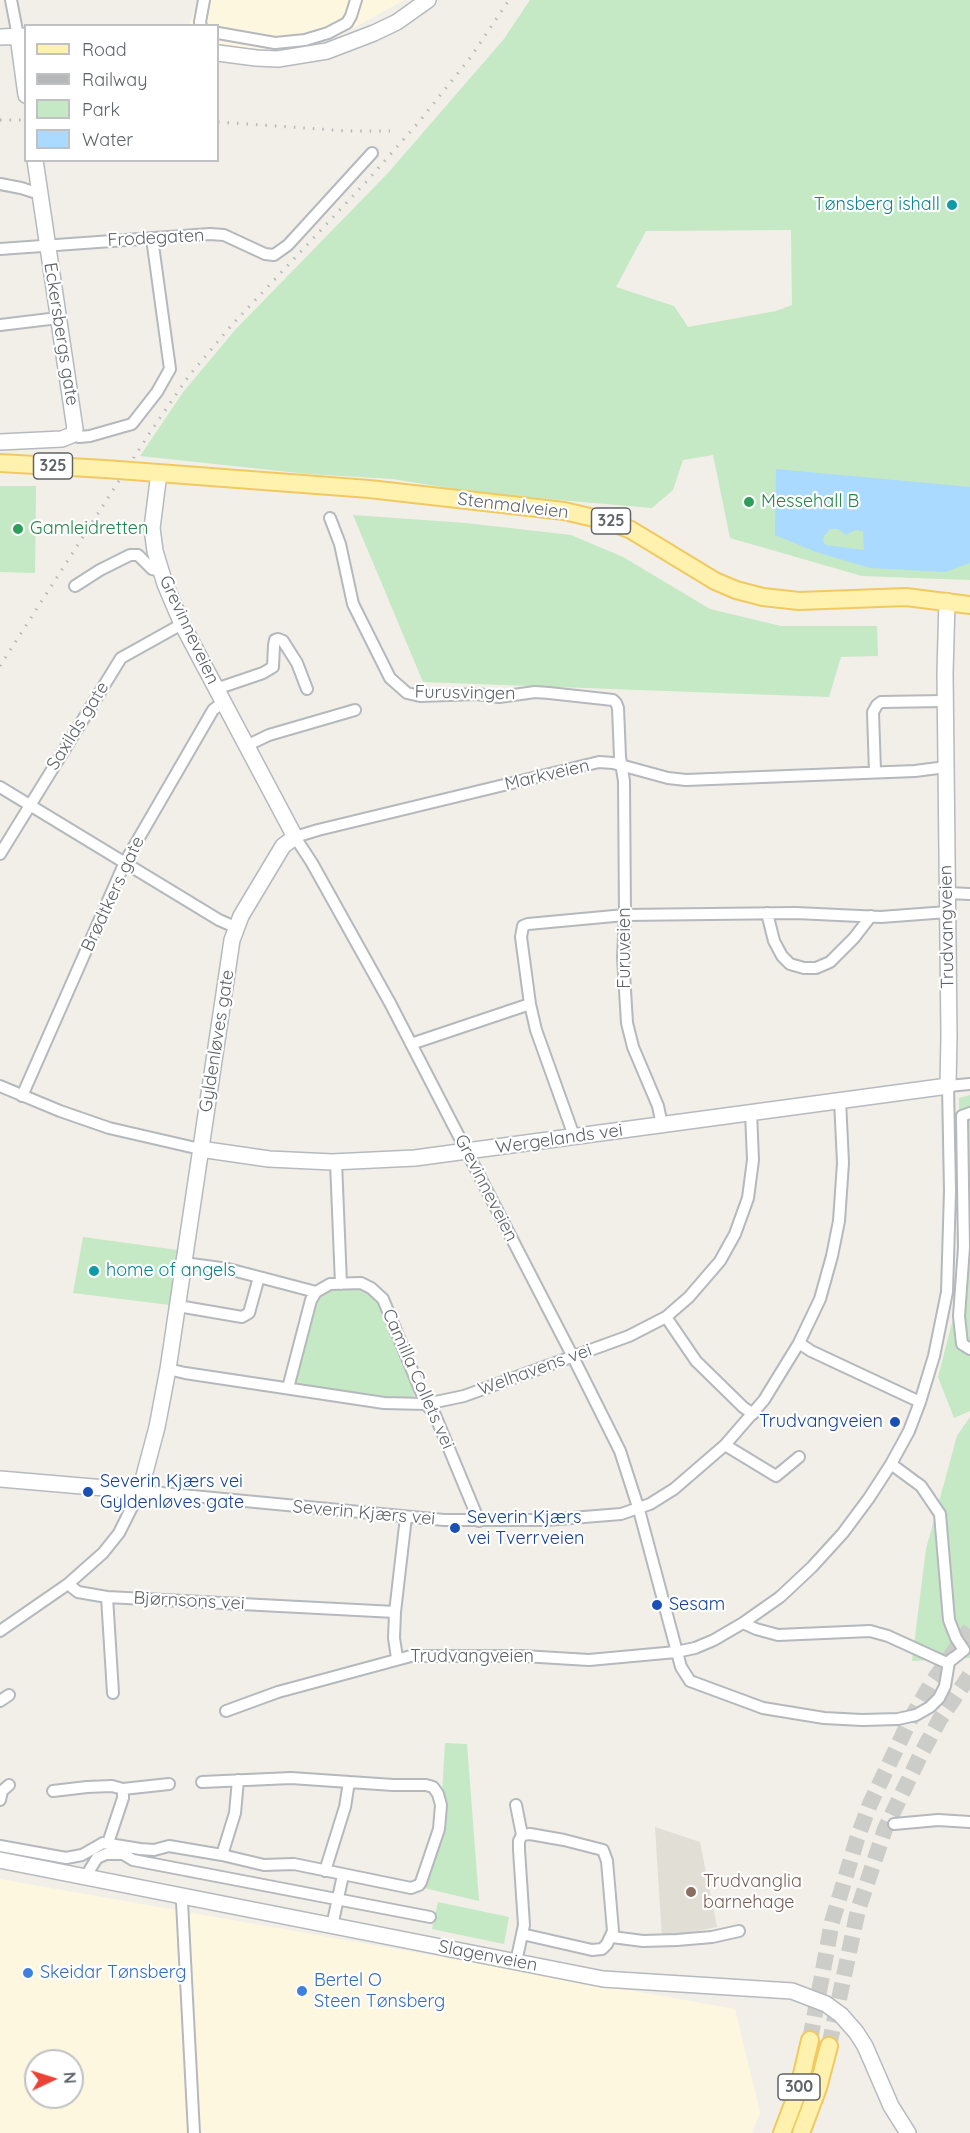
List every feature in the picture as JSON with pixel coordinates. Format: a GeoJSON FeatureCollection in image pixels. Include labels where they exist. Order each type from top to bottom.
{"type":"FeatureCollection","features":[{"type":"Feature","properties":{"kind":"main road"},"geometry":{"type":"LineString","coordinates":[[219,52],[278,59],[327,51],[398,21],[428,0]]}},
{"type":"Feature","properties":{"kind":"main road"},"geometry":{"type":"LineString","coordinates":[[0,37],[22,36],[24,66]]}},
{"type":"Feature","properties":{"kind":"main road","name":"Eckersbergs gate"},"geometry":{"type":"LineString","coordinates":[[35,162],[75,424],[72,435]]}},
{"type":"Feature","properties":{"kind":"main road"},"geometry":{"type":"LineString","coordinates":[[0,442],[62,439],[72,435]]}},
{"type":"Feature","properties":{"kind":"main road","name":"325"},"geometry":{"type":"LineString","coordinates":[[0,463],[152,472]]}},
{"type":"Feature","properties":{"kind":"main road","name":"Grevinneveien"},"geometry":{"type":"LineString","coordinates":[[152,472],[152,528],[161,571],[182,624],[295,837]]}},
{"type":"Feature","properties":{"kind":"main road","name":"Stenmalveien"},"geometry":{"type":"LineString","coordinates":[[152,472],[369,489],[564,511],[611,522],[631,530],[716,581],[736,590],[763,597],[799,601],[906,597],[970,606]]}},
{"type":"Feature","properties":{"kind":"main road","name":"Trudvangveien"},"geometry":{"type":"LineString","coordinates":[[947,601],[945,701],[948,1086]]}},
{"type":"Feature","properties":{"kind":"main road","name":"Gyldenløves gate"},"geometry":{"type":"LineString","coordinates":[[140,1491],[157,1427],[168,1368],[235,927],[283,846],[295,837]]}},
{"type":"Feature","properties":{"kind":"main road","name":"Wergelands vei"},"geometry":{"type":"LineString","coordinates":[[201,1149],[269,1159],[336,1162],[415,1158],[948,1086]]}},
{"type":"Feature","properties":{"kind":"main road","name":"Severin Kjærs vei"},"geometry":{"type":"LineString","coordinates":[[0,1479],[140,1491]]}},
{"type":"Feature","properties":{"kind":"main road","name":"Slagenveien"},"geometry":{"type":"LineString","coordinates":[[0,1860],[603,1979],[773,1989],[792,1991],[812,1997],[836,2011],[856,2032],[865,2046],[891,2106],[908,2133]]}},
{"type":"Feature","properties":{"kind":"main road","name":"300"},"geometry":{"type":"LineString","coordinates":[[782,2133],[798,2091],[810,2040]]}},
{"type":"Feature","properties":{"kind":"main road","name":"300"},"geometry":{"type":"LineString","coordinates":[[801,2133],[819,2088],[829,2046]]}},
{"type":"Feature","properties":{"kind":"street"},"geometry":{"type":"LineString","coordinates":[[11,0],[22,36]]}},
{"type":"Feature","properties":{"kind":"street"},"geometry":{"type":"LineString","coordinates":[[200,24],[204,0]]}},
{"type":"Feature","properties":{"kind":"street"},"geometry":{"type":"LineString","coordinates":[[219,33],[275,43],[305,40],[328,33],[347,23],[356,0]]}},
{"type":"Feature","properties":{"kind":"street","name":"Frodegaten"},"geometry":{"type":"LineString","coordinates":[[0,249],[224,235],[265,254],[274,255],[288,245],[372,153]]}},
{"type":"Feature","properties":{"kind":"street"},"geometry":{"type":"LineString","coordinates":[[0,183],[40,194]]}},
{"type":"Feature","properties":{"kind":"street"},"geometry":{"type":"LineString","coordinates":[[72,435],[90,436],[132,424],[170,369],[152,238]]}},
{"type":"Feature","properties":{"kind":"street"},"geometry":{"type":"LineString","coordinates":[[0,325],[58,318]]}},
{"type":"Feature","properties":{"kind":"street","name":"Furusvingen"},"geometry":{"type":"LineString","coordinates":[[330,518],[340,544],[353,604],[390,678],[396,685],[407,693],[420,696],[477,694],[499,697],[535,692],[613,700],[618,708],[621,766]]}},
{"type":"Feature","properties":{"kind":"street"},"geometry":{"type":"LineString","coordinates":[[75,586],[130,555],[138,555],[152,569],[161,571]]}},
{"type":"Feature","properties":{"kind":"street","name":"Saxilds gate"},"geometry":{"type":"LineString","coordinates":[[0,854],[121,658],[182,624]]}},
{"type":"Feature","properties":{"kind":"street"},"geometry":{"type":"LineString","coordinates":[[220,696],[273,667],[274,645],[275,640],[278,639],[283,641],[297,663],[307,689]]}},
{"type":"Feature","properties":{"kind":"street","name":"Brødtkers gate"},"geometry":{"type":"LineString","coordinates":[[22,1095],[125,862],[220,696]]}},
{"type":"Feature","properties":{"kind":"street"},"geometry":{"type":"LineString","coordinates":[[875,772],[873,712],[877,705],[881,702],[945,701]]}},
{"type":"Feature","properties":{"kind":"street"},"geometry":{"type":"LineString","coordinates":[[246,746],[269,735],[355,710]]}},
{"type":"Feature","properties":{"kind":"street","name":"Markveien"},"geometry":{"type":"LineString","coordinates":[[295,837],[598,762],[686,780],[946,767]]}},
{"type":"Feature","properties":{"kind":"street","name":"Furuveien"},"geometry":{"type":"LineString","coordinates":[[621,766],[624,781],[625,915],[622,957],[627,1023],[633,1047],[658,1106],[662,1125]]}},
{"type":"Feature","properties":{"kind":"street"},"geometry":{"type":"LineString","coordinates":[[0,788],[219,920],[235,927]]}},
{"type":"Feature","properties":{"kind":"street","name":"Grevinneveien"},"geometry":{"type":"LineString","coordinates":[[295,837],[345,920],[411,1044],[620,1451],[639,1510],[676,1652],[681,1667],[690,1681],[763,1708],[813,1717],[884,1720],[916,1714],[930,1707],[939,1698],[945,1686],[949,1662],[967,1652]]}},
{"type":"Feature","properties":{"kind":"street"},"geometry":{"type":"LineString","coordinates":[[946,892],[970,894]]}},
{"type":"Feature","properties":{"kind":"street"},"geometry":{"type":"LineString","coordinates":[[574,1136],[544,1057],[530,1004],[521,937],[523,926],[625,915],[767,913],[871,916],[947,912]]}},
{"type":"Feature","properties":{"kind":"street"},"geometry":{"type":"LineString","coordinates":[[767,913],[774,941],[782,956],[790,964],[804,968],[816,968],[830,962],[854,938],[871,916]]}},
{"type":"Feature","properties":{"kind":"street"},"geometry":{"type":"LineString","coordinates":[[411,1044],[530,1004]]}},
{"type":"Feature","properties":{"kind":"street"},"geometry":{"type":"LineString","coordinates":[[948,1086],[970,1084]]}},
{"type":"Feature","properties":{"kind":"street","name":"Wergelands vei"},"geometry":{"type":"LineString","coordinates":[[0,1086],[108,1128],[201,1149]]}},
{"type":"Feature","properties":{"kind":"street","name":"Trudvangveien"},"geometry":{"type":"LineString","coordinates":[[226,1711],[278,1692],[411,1656],[511,1655],[589,1660],[676,1652],[695,1648],[714,1640],[780,1597],[843,1533],[891,1464],[909,1431],[920,1401],[934,1356],[947,1292],[950,1191],[948,1086]]}},
{"type":"Feature","properties":{"kind":"street","name":"Severin Kjærs vei"},"geometry":{"type":"LineString","coordinates":[[140,1491],[406,1517],[479,1521],[547,1520],[621,1515],[639,1510],[674,1489],[725,1445],[753,1414],[800,1343],[820,1299],[832,1256],[838,1221],[843,1163],[840,1100]]}},
{"type":"Feature","properties":{"kind":"street","name":"Welhavens vei"},"geometry":{"type":"LineString","coordinates":[[168,1368],[185,1373],[384,1403],[426,1404],[464,1396],[629,1336],[666,1317],[702,1284],[720,1261],[735,1234],[748,1198],[753,1160],[751,1112]]}},
{"type":"Feature","properties":{"kind":"street"},"geometry":{"type":"LineString","coordinates":[[970,1113],[962,1116],[964,1247],[959,1316],[962,1344],[970,1348]]}},
{"type":"Feature","properties":{"kind":"street"},"geometry":{"type":"LineString","coordinates":[[336,1162],[341,1284]]}},
{"type":"Feature","properties":{"kind":"street"},"geometry":{"type":"LineString","coordinates":[[184,1263],[228,1269],[316,1292],[311,1300],[288,1388]]}},
{"type":"Feature","properties":{"kind":"street"},"geometry":{"type":"LineString","coordinates":[[178,1306],[242,1317],[249,1312],[259,1277]]}},
{"type":"Feature","properties":{"kind":"street","name":"Camilla Collets vei"},"geometry":{"type":"LineString","coordinates":[[316,1292],[330,1284],[361,1284],[378,1293],[426,1404],[435,1415],[479,1521]]}},
{"type":"Feature","properties":{"kind":"street"},"geometry":{"type":"LineString","coordinates":[[666,1317],[696,1361],[736,1401],[753,1414]]}},
{"type":"Feature","properties":{"kind":"street"},"geometry":{"type":"LineString","coordinates":[[800,1343],[811,1351],[920,1401]]}},
{"type":"Feature","properties":{"kind":"street"},"geometry":{"type":"LineString","coordinates":[[725,1445],[776,1476],[800,1457]]}},
{"type":"Feature","properties":{"kind":"street"},"geometry":{"type":"LineString","coordinates":[[743,1623],[778,1635],[870,1631],[888,1636],[947,1663],[967,1652],[956,1638],[950,1620],[940,1514],[921,1486],[891,1464]]}},
{"type":"Feature","properties":{"kind":"street","name":"Gyldenløves gate"},"geometry":{"type":"LineString","coordinates":[[68,1584],[103,1553],[118,1533],[140,1491]]}},
{"type":"Feature","properties":{"kind":"street"},"geometry":{"type":"LineString","coordinates":[[397,1658],[394,1638],[395,1612],[406,1517]]}},
{"type":"Feature","properties":{"kind":"street"},"geometry":{"type":"LineString","coordinates":[[0,1632],[68,1584]]}},
{"type":"Feature","properties":{"kind":"street","name":"Bjørnsons vei"},"geometry":{"type":"LineString","coordinates":[[68,1584],[78,1592],[107,1596],[395,1612]]}},
{"type":"Feature","properties":{"kind":"street"},"geometry":{"type":"LineString","coordinates":[[107,1596],[113,1693]]}},
{"type":"Feature","properties":{"kind":"street"},"geometry":{"type":"LineString","coordinates":[[88,1877],[89,1871],[98,1858],[106,1854],[154,1850],[169,1846],[264,1865],[294,1864],[414,1888],[421,1882],[439,1829],[441,1805],[438,1794],[433,1787],[426,1785],[291,1778],[202,1782]]}},
{"type":"Feature","properties":{"kind":"street"},"geometry":{"type":"LineString","coordinates":[[222,1855],[235,1813],[238,1780]]}},
{"type":"Feature","properties":{"kind":"street"},"geometry":{"type":"LineString","coordinates":[[325,1871],[345,1807],[349,1782]]}},
{"type":"Feature","properties":{"kind":"street"},"geometry":{"type":"LineString","coordinates":[[53,1791],[87,1786],[112,1786],[123,1789],[169,1784]]}},
{"type":"Feature","properties":{"kind":"street"},"geometry":{"type":"LineString","coordinates":[[0,1800],[2,1791],[9,1785]]}},
{"type":"Feature","properties":{"kind":"street"},"geometry":{"type":"LineString","coordinates":[[108,1843],[123,1798],[123,1789]]}},
{"type":"Feature","properties":{"kind":"street"},"geometry":{"type":"LineString","coordinates":[[516,1805],[522,1835],[519,1850],[524,1902],[522,1934],[516,1962]]}},
{"type":"Feature","properties":{"kind":"street"},"geometry":{"type":"LineString","coordinates":[[894,1824],[938,1820],[970,1822]]}},
{"type":"Feature","properties":{"kind":"street"},"geometry":{"type":"LineString","coordinates":[[522,1835],[530,1833],[603,1850],[607,1861],[613,1931],[612,1937],[602,1949],[592,1950],[522,1934]]}},
{"type":"Feature","properties":{"kind":"street"},"geometry":{"type":"LineString","coordinates":[[0,1846],[66,1858],[82,1855],[98,1844],[108,1843],[127,1851],[133,1860],[430,1917]]}},
{"type":"Feature","properties":{"kind":"street"},"geometry":{"type":"LineString","coordinates":[[332,1926],[343,1875]]}},
{"type":"Feature","properties":{"kind":"street"},"geometry":{"type":"LineString","coordinates":[[178,1894],[182,1902],[194,2133]]}},
{"type":"Feature","properties":{"kind":"street"},"geometry":{"type":"LineString","coordinates":[[612,1937],[643,1941],[677,1940],[712,1937],[739,1931]]}},
{"type":"Feature","properties":{"kind":"shaded area"},"geometry":{"type":"Polygon","coordinates":[[[199,0],[404,0],[339,36],[274,49],[219,47],[219,24],[189,24],[199,0]]]}},
{"type":"Feature","properties":{"kind":"shaded area"},"geometry":{"type":"Polygon","coordinates":[[[655,1827],[700,1842],[717,1927],[662,1938],[655,1827]]]}},
{"type":"Feature","properties":{"kind":"shaded area"},"geometry":{"type":"Polygon","coordinates":[[[0,1879],[735,2009],[760,2112],[752,2133],[0,2133],[0,1879]]]}},
{"type":"Feature","properties":{"kind":"green space"},"geometry":{"type":"Polygon","coordinates":[[[530,0],[970,0],[970,580],[862,576],[730,538],[713,455],[683,460],[673,490],[652,508],[478,493],[393,479],[308,474],[140,456],[184,391],[236,329],[388,173],[504,39],[530,0]],[[791,230],[646,231],[616,287],[674,306],[688,327],[776,311],[792,305],[791,230]]]}},
{"type":"Feature","properties":{"kind":"green space","name":"Gamleidretten"},"geometry":{"type":"Polygon","coordinates":[[[0,486],[36,486],[35,573],[0,572],[0,486]]]}},
{"type":"Feature","properties":{"kind":"green space"},"geometry":{"type":"Polygon","coordinates":[[[353,515],[466,523],[571,535],[623,557],[710,609],[781,626],[877,626],[878,656],[841,657],[829,697],[423,682],[353,515]]]}},
{"type":"Feature","properties":{"kind":"green space"},"geometry":{"type":"Polygon","coordinates":[[[970,1095],[970,1411],[954,1418],[938,1377],[953,1319],[959,1274],[959,1098],[970,1095]]]}},
{"type":"Feature","properties":{"kind":"green space"},"geometry":{"type":"Polygon","coordinates":[[[83,1237],[185,1251],[178,1306],[73,1293],[83,1237]]]}},
{"type":"Feature","properties":{"kind":"green space"},"geometry":{"type":"Polygon","coordinates":[[[330,1288],[362,1288],[369,1291],[379,1301],[416,1391],[412,1399],[392,1400],[300,1387],[297,1384],[295,1378],[315,1302],[318,1296],[330,1288]]]}},
{"type":"Feature","properties":{"kind":"green space"},"geometry":{"type":"Polygon","coordinates":[[[970,1417],[970,1658],[912,1661],[926,1549],[957,1436],[970,1417]]]}},
{"type":"Feature","properties":{"kind":"green space"},"geometry":{"type":"Polygon","coordinates":[[[445,1743],[467,1744],[479,1901],[424,1888],[442,1793],[445,1743]]]}},
{"type":"Feature","properties":{"kind":"green space"},"geometry":{"type":"Polygon","coordinates":[[[438,1902],[509,1917],[504,1944],[432,1929],[438,1902]]]}},
{"type":"Feature","properties":{"kind":"water"},"geometry":{"type":"Polygon","coordinates":[[[776,469],[970,487],[970,563],[945,572],[870,568],[816,552],[775,535],[776,469]],[[830,529],[824,536],[823,542],[826,545],[864,550],[863,531],[855,530],[846,535],[838,529],[830,529]]]}},
{"type":"Feature","properties":{"kind":"tunnel"},"geometry":{"type":"LineString","coordinates":[[810,2040],[832,1922],[870,1804],[910,1720],[931,1684],[970,1629]]}},
{"type":"Feature","properties":{"kind":"tunnel"},"geometry":{"type":"LineString","coordinates":[[829,2046],[858,1910],[885,1829],[940,1719],[970,1675]]}},
{"type":"Feature","properties":{"kind":"railway"},"geometry":{"type":"LineString","coordinates":[[0,666],[188,377],[230,327],[418,123],[470,58],[509,0]]}},
{"type":"Feature","properties":{"kind":"railway"},"geometry":{"type":"LineString","coordinates":[[0,120],[24,120]]}},
{"type":"Feature","properties":{"kind":"railway"},"geometry":{"type":"LineString","coordinates":[[219,122],[348,131],[390,131]]}},
{"type":"Feature","properties":{"kind":"place","name":"Tønsberg ishall"},"geometry":{"type":"Point","coordinates":[952,205]}},
{"type":"Feature","properties":{"kind":"place","name":"Messehall B"},"geometry":{"type":"Point","coordinates":[749,502]}},
{"type":"Feature","properties":{"kind":"place","name":"Gamleidretten"},"geometry":{"type":"Point","coordinates":[18,529]}},
{"type":"Feature","properties":{"kind":"place","name":"home of angels"},"geometry":{"type":"Point","coordinates":[94,1271]}},
{"type":"Feature","properties":{"kind":"place","name":"Trudvangveien"},"geometry":{"type":"Point","coordinates":[895,1422]}},
{"type":"Feature","properties":{"kind":"place","name":"Severin Kjærs vei Gyldenløves gate"},"geometry":{"type":"Point","coordinates":[88,1492]}},
{"type":"Feature","properties":{"kind":"place","name":"Severin Kjærs vei Tverrveien"},"geometry":{"type":"Point","coordinates":[455,1528]}},
{"type":"Feature","properties":{"kind":"place","name":"Sesam"},"geometry":{"type":"Point","coordinates":[657,1605]}},
{"type":"Feature","properties":{"kind":"place","name":"Trudvanglia barnehage"},"geometry":{"type":"Point","coordinates":[691,1892]}},
{"type":"Feature","properties":{"kind":"place","name":"Skeidar Tønsberg"},"geometry":{"type":"Point","coordinates":[28,1973]}},
{"type":"Feature","properties":{"kind":"place","name":"Bertel O Steen Tønsberg"},"geometry":{"type":"Point","coordinates":[302,1991]}}]}
